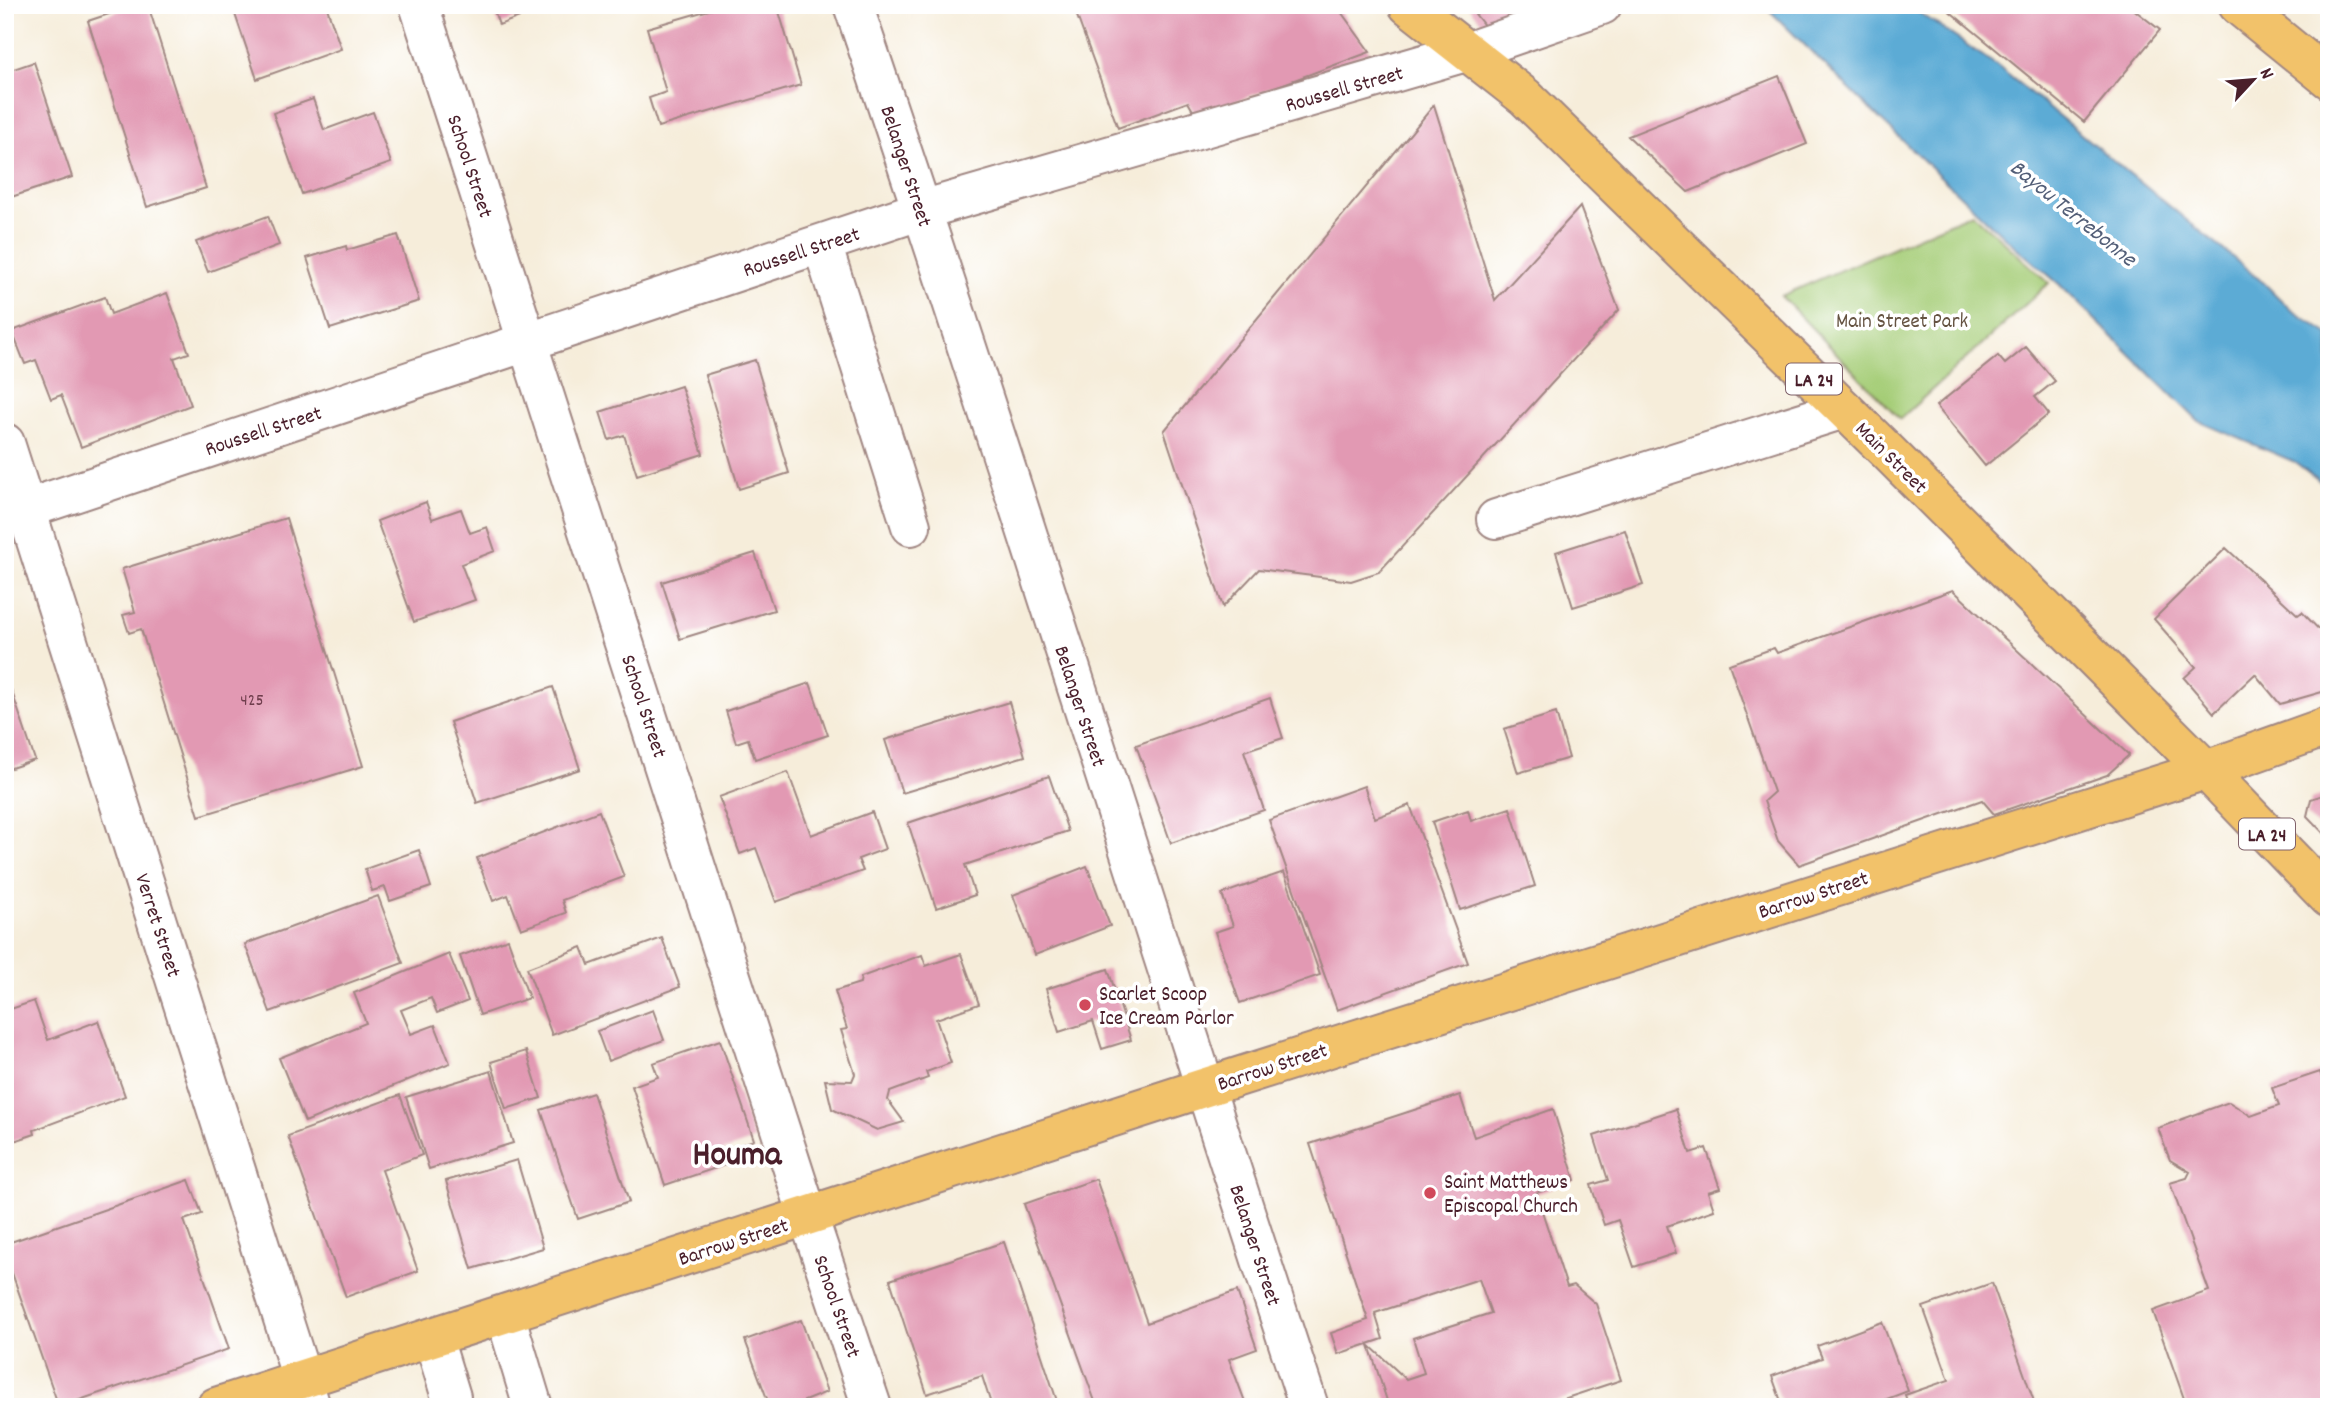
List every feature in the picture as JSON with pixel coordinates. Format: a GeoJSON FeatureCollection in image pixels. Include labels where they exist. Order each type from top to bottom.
{"type":"FeatureCollection","features":[{"type":"Feature","properties":{"kind":"main road","name":"Main Street"},"geometry":{"type":"LineString","coordinates":[[1408,5],[1525,97],[2206,769],[2329,898]]}},
{"type":"Feature","properties":{"kind":"main road"},"geometry":{"type":"LineString","coordinates":[[2238,5],[2329,79]]}},
{"type":"Feature","properties":{"kind":"main road","name":"Barrow Street"},"geometry":{"type":"LineString","coordinates":[[216,1407],[307,1393],[433,1338],[505,1314],[1203,1088],[2206,769],[2329,726]]}},
{"type":"Feature","properties":{"kind":"street","name":"School Street"},"geometry":{"type":"LineString","coordinates":[[419,5],[808,1216],[872,1407]]}},
{"type":"Feature","properties":{"kind":"street","name":"Belanger Street"},"geometry":{"type":"LineString","coordinates":[[853,5],[922,210],[1203,1088],[1309,1407]]}},
{"type":"Feature","properties":{"kind":"street","name":"Roussell Street"},"geometry":{"type":"LineString","coordinates":[[16,512],[922,210],[1469,51],[1602,5]]}},
{"type":"Feature","properties":{"kind":"street"},"geometry":{"type":"LineString","coordinates":[[822,244],[911,526]]}},
{"type":"Feature","properties":{"kind":"street"},"geometry":{"type":"LineString","coordinates":[[1496,519],[1844,409]]}},
{"type":"Feature","properties":{"kind":"street","name":"Verret Street"},"geometry":{"type":"LineString","coordinates":[[5,443],[16,512],[307,1393]]}},
{"type":"Feature","properties":{"kind":"street"},"geometry":{"type":"LineString","coordinates":[[505,1314],[533,1407]]}},
{"type":"Feature","properties":{"kind":"street"},"geometry":{"type":"LineString","coordinates":[[433,1338],[451,1397],[449,1407]]}},
{"type":"Feature","properties":{"kind":"green space","name":"Main Street Park"},"geometry":{"type":"Polygon","coordinates":[[[1972,213],[2049,283],[1900,419],[1781,296],[1972,213]]]}},
{"type":"Feature","properties":{"kind":"water","name":"Bayou Terrebonne"},"geometry":{"type":"Polygon","coordinates":[[[1764,5],[1908,5],[1996,65],[2264,283],[2290,309],[2329,334],[2329,488],[2295,462],[2198,421],[2059,284],[2004,237],[1764,5]]]}},
{"type":"Feature","properties":{"kind":"building"},"geometry":{"type":"Polygon","coordinates":[[[136,5],[148,5],[206,188],[147,207],[88,21],[136,5]]]}},
{"type":"Feature","properties":{"kind":"building"},"geometry":{"type":"Polygon","coordinates":[[[259,5],[326,5],[341,49],[257,79],[235,14],[259,5]]]}},
{"type":"Feature","properties":{"kind":"building"},"geometry":{"type":"Polygon","coordinates":[[[492,5],[550,5],[499,25],[492,5]]]}},
{"type":"Feature","properties":{"kind":"building"},"geometry":{"type":"Polygon","coordinates":[[[726,5],[777,5],[801,85],[658,127],[649,98],[666,92],[647,28],[726,5]]]}},
{"type":"Feature","properties":{"kind":"building"},"geometry":{"type":"Polygon","coordinates":[[[1073,5],[1336,5],[1370,52],[1196,116],[1188,102],[1118,128],[1073,5]]]}},
{"type":"Feature","properties":{"kind":"building"},"geometry":{"type":"Polygon","coordinates":[[[1468,5],[1532,5],[1486,28],[1468,5]]]}},
{"type":"Feature","properties":{"kind":"building"},"geometry":{"type":"Polygon","coordinates":[[[1942,5],[2128,5],[2160,30],[2084,122],[1942,5]]]}},
{"type":"Feature","properties":{"kind":"building"},"geometry":{"type":"Polygon","coordinates":[[[34,62],[72,177],[5,199],[5,72],[34,62]]]}},
{"type":"Feature","properties":{"kind":"building"},"geometry":{"type":"Polygon","coordinates":[[[1779,76],[1807,144],[1688,192],[1628,136],[1779,76]]]}},
{"type":"Feature","properties":{"kind":"building"},"geometry":{"type":"Polygon","coordinates":[[[313,99],[324,130],[373,112],[391,163],[302,194],[273,113],[313,99]]]}},
{"type":"Feature","properties":{"kind":"building"},"geometry":{"type":"Polygon","coordinates":[[[1434,105],[1495,300],[1580,207],[1619,310],[1379,572],[1351,581],[1259,569],[1223,607],[1164,431],[1434,105]]]}},
{"type":"Feature","properties":{"kind":"building"},"geometry":{"type":"Polygon","coordinates":[[[268,216],[279,245],[208,272],[196,242],[268,216]]]}},
{"type":"Feature","properties":{"kind":"building"},"geometry":{"type":"Polygon","coordinates":[[[398,235],[419,301],[330,329],[307,258],[398,235]]]}},
{"type":"Feature","properties":{"kind":"building"},"geometry":{"type":"Polygon","coordinates":[[[167,293],[189,353],[174,358],[191,405],[81,447],[61,395],[51,399],[36,360],[25,364],[12,331],[105,297],[111,314],[167,293]]]}},
{"type":"Feature","properties":{"kind":"building"},"geometry":{"type":"Polygon","coordinates":[[[2026,347],[2055,381],[2035,397],[2049,414],[1985,466],[1936,406],[1998,356],[2005,364],[2026,347]]]}},
{"type":"Feature","properties":{"kind":"building"},"geometry":{"type":"Polygon","coordinates":[[[755,360],[789,473],[739,489],[705,375],[755,360]]]}},
{"type":"Feature","properties":{"kind":"building"},"geometry":{"type":"Polygon","coordinates":[[[681,386],[703,454],[637,475],[624,435],[609,440],[600,412],[681,386]]]}},
{"type":"Feature","properties":{"kind":"building"},"geometry":{"type":"Polygon","coordinates":[[[426,502],[432,519],[461,509],[470,533],[487,527],[495,551],[461,564],[475,600],[414,622],[377,521],[426,502]]]}},
{"type":"Feature","properties":{"kind":"building"},"geometry":{"type":"Polygon","coordinates":[[[286,518],[363,766],[199,816],[141,629],[129,633],[123,615],[135,612],[122,569],[286,518]]]}},
{"type":"Feature","properties":{"kind":"building"},"geometry":{"type":"Polygon","coordinates":[[[1625,530],[1643,585],[1573,607],[1556,552],[1625,530]]]}},
{"type":"Feature","properties":{"kind":"building"},"geometry":{"type":"Polygon","coordinates":[[[2226,548],[2298,615],[2302,612],[2329,640],[2329,690],[2280,704],[2255,674],[2214,713],[2184,678],[2196,667],[2154,619],[2226,548]]]}},
{"type":"Feature","properties":{"kind":"building"},"geometry":{"type":"Polygon","coordinates":[[[755,553],[774,610],[680,639],[662,582],[755,553]]]}},
{"type":"Feature","properties":{"kind":"building"},"geometry":{"type":"Polygon","coordinates":[[[1953,590],[2129,755],[2107,775],[1994,814],[1982,800],[1799,865],[1778,841],[1764,801],[1774,792],[1729,664],[1774,648],[1777,653],[1953,590]]]}},
{"type":"Feature","properties":{"kind":"building"},"geometry":{"type":"Polygon","coordinates":[[[5,675],[35,760],[5,770],[5,675]]]}},
{"type":"Feature","properties":{"kind":"building"},"geometry":{"type":"Polygon","coordinates":[[[810,683],[828,735],[755,759],[748,739],[736,743],[726,711],[810,683]]]}},
{"type":"Feature","properties":{"kind":"building"},"geometry":{"type":"Polygon","coordinates":[[[553,687],[580,769],[477,803],[450,722],[553,687]]]}},
{"type":"Feature","properties":{"kind":"building"},"geometry":{"type":"Polygon","coordinates":[[[1270,698],[1283,738],[1244,751],[1264,810],[1171,843],[1136,745],[1270,698]]]}},
{"type":"Feature","properties":{"kind":"building"},"geometry":{"type":"Polygon","coordinates":[[[1009,702],[1025,756],[902,793],[885,740],[1009,702]]]}},
{"type":"Feature","properties":{"kind":"building"},"geometry":{"type":"Polygon","coordinates":[[[1556,713],[1569,758],[1518,773],[1504,729],[1556,713]]]}},
{"type":"Feature","properties":{"kind":"building"},"geometry":{"type":"Polygon","coordinates":[[[788,772],[811,835],[872,812],[885,849],[858,859],[863,871],[776,902],[756,848],[740,854],[719,797],[788,772]]]}},
{"type":"Feature","properties":{"kind":"building"},"geometry":{"type":"Polygon","coordinates":[[[1049,776],[1068,831],[965,865],[975,895],[936,908],[908,823],[1049,776]]]}},
{"type":"Feature","properties":{"kind":"building"},"geometry":{"type":"Polygon","coordinates":[[[1364,786],[1375,818],[1410,805],[1468,963],[1337,1010],[1269,820],[1364,786]]]}},
{"type":"Feature","properties":{"kind":"building"},"geometry":{"type":"Polygon","coordinates":[[[2329,793],[2329,839],[2307,816],[2311,799],[2329,793]]]}},
{"type":"Feature","properties":{"kind":"building"},"geometry":{"type":"Polygon","coordinates":[[[1510,808],[1535,886],[1460,910],[1432,822],[1468,810],[1471,821],[1510,808]]]}},
{"type":"Feature","properties":{"kind":"building"},"geometry":{"type":"Polygon","coordinates":[[[599,811],[624,877],[562,900],[566,913],[521,929],[508,895],[493,901],[477,858],[599,811]]]}},
{"type":"Feature","properties":{"kind":"building"},"geometry":{"type":"Polygon","coordinates":[[[419,850],[431,887],[390,901],[385,887],[372,891],[365,869],[419,850]]]}},
{"type":"Feature","properties":{"kind":"building"},"geometry":{"type":"Polygon","coordinates":[[[1087,866],[1110,926],[1035,955],[1013,895],[1087,866]]]}},
{"type":"Feature","properties":{"kind":"building"},"geometry":{"type":"Polygon","coordinates":[[[1284,872],[1320,975],[1240,1003],[1215,932],[1233,926],[1222,894],[1284,872]]]}},
{"type":"Feature","properties":{"kind":"building"},"geometry":{"type":"Polygon","coordinates":[[[378,896],[403,963],[270,1012],[245,944],[378,896]]]}},
{"type":"Feature","properties":{"kind":"building"},"geometry":{"type":"Polygon","coordinates":[[[662,938],[680,987],[552,1035],[527,968],[582,947],[589,965],[662,938]]]}},
{"type":"Feature","properties":{"kind":"building"},"geometry":{"type":"Polygon","coordinates":[[[508,939],[529,998],[480,1015],[460,956],[508,939]]]}},
{"type":"Feature","properties":{"kind":"building"},"geometry":{"type":"Polygon","coordinates":[[[449,954],[468,1001],[437,1013],[431,998],[401,1010],[411,1034],[435,1025],[450,1063],[305,1122],[279,1058],[366,1023],[354,993],[449,954]]]}},
{"type":"Feature","properties":{"kind":"building"},"geometry":{"type":"Polygon","coordinates":[[[961,954],[979,1004],[936,1019],[951,1063],[926,1072],[928,1078],[890,1092],[888,1100],[904,1122],[877,1130],[832,1109],[825,1080],[852,1081],[855,1074],[841,1030],[847,1029],[835,991],[860,983],[861,977],[922,955],[926,966],[961,954]]]}},
{"type":"Feature","properties":{"kind":"building","name":"Scarlet Scoop Ice Cream Parlor"},"geometry":{"type":"Polygon","coordinates":[[[1108,969],[1131,1040],[1102,1049],[1093,1021],[1059,1032],[1046,989],[1108,969]]]}},
{"type":"Feature","properties":{"kind":"building"},"geometry":{"type":"Polygon","coordinates":[[[34,1001],[48,1040],[98,1021],[125,1096],[34,1130],[35,1134],[5,1144],[5,1011],[34,1001]]]}},
{"type":"Feature","properties":{"kind":"building"},"geometry":{"type":"Polygon","coordinates":[[[653,1010],[664,1040],[608,1061],[597,1031],[653,1010]]]}},
{"type":"Feature","properties":{"kind":"building"},"geometry":{"type":"Polygon","coordinates":[[[720,1040],[754,1140],[720,1152],[725,1165],[665,1185],[632,1086],[658,1077],[653,1063],[720,1040]]]}},
{"type":"Feature","properties":{"kind":"building"},"geometry":{"type":"Polygon","coordinates":[[[526,1051],[541,1098],[506,1109],[491,1062],[526,1051]]]}},
{"type":"Feature","properties":{"kind":"building"},"geometry":{"type":"Polygon","coordinates":[[[491,1071],[513,1143],[429,1169],[406,1097],[491,1071]]]}},
{"type":"Feature","properties":{"kind":"building"},"geometry":{"type":"Polygon","coordinates":[[[2320,1072],[2329,1098],[2329,1407],[2187,1407],[2153,1311],[2209,1291],[2170,1183],[2187,1178],[2190,1172],[2170,1160],[2158,1128],[2229,1102],[2251,1116],[2279,1106],[2272,1088],[2320,1072]]]}},
{"type":"Feature","properties":{"kind":"building"},"geometry":{"type":"Polygon","coordinates":[[[593,1093],[629,1202],[578,1219],[541,1110],[593,1093]]]}},
{"type":"Feature","properties":{"kind":"building"},"geometry":{"type":"Polygon","coordinates":[[[400,1095],[422,1155],[382,1170],[418,1271],[346,1297],[288,1136],[400,1095]]]}},
{"type":"Feature","properties":{"kind":"building"},"geometry":{"type":"Polygon","coordinates":[[[1460,1095],[1474,1137],[1553,1109],[1575,1180],[1536,1193],[1567,1287],[1574,1285],[1596,1304],[1621,1380],[1539,1407],[1435,1407],[1433,1403],[1423,1407],[1389,1407],[1369,1345],[1406,1379],[1424,1373],[1413,1338],[1491,1313],[1479,1279],[1375,1313],[1383,1339],[1338,1354],[1331,1333],[1368,1320],[1310,1144],[1460,1095]]]}},
{"type":"Feature","properties":{"kind":"building"},"geometry":{"type":"Polygon","coordinates":[[[1676,1109],[1690,1153],[1706,1148],[1720,1188],[1708,1192],[1714,1210],[1667,1226],[1676,1253],[1634,1267],[1618,1220],[1604,1225],[1591,1185],[1608,1180],[1594,1136],[1676,1109]]]}},
{"type":"Feature","properties":{"kind":"building"},"geometry":{"type":"Polygon","coordinates":[[[517,1160],[543,1248],[472,1269],[446,1181],[517,1160]]]}},
{"type":"Feature","properties":{"kind":"building"},"geometry":{"type":"Polygon","coordinates":[[[1096,1179],[1147,1323],[1237,1291],[1257,1349],[1229,1359],[1247,1407],[1097,1407],[1024,1204],[1096,1179]]]}},
{"type":"Feature","properties":{"kind":"building"},"geometry":{"type":"Polygon","coordinates":[[[189,1180],[202,1214],[184,1220],[229,1349],[59,1407],[5,1253],[5,1244],[189,1180]]]}},
{"type":"Feature","properties":{"kind":"building"},"geometry":{"type":"Polygon","coordinates":[[[1004,1242],[1059,1407],[992,1407],[982,1376],[927,1394],[890,1280],[1004,1242]]]}},
{"type":"Feature","properties":{"kind":"building"},"geometry":{"type":"Polygon","coordinates":[[[1992,1283],[2036,1407],[1909,1407],[1905,1395],[1949,1380],[1923,1307],[1992,1283]]]}},
{"type":"Feature","properties":{"kind":"building"},"geometry":{"type":"Polygon","coordinates":[[[801,1320],[827,1392],[804,1401],[806,1407],[761,1407],[769,1404],[745,1340],[801,1320]]]}},
{"type":"Feature","properties":{"kind":"building"},"geometry":{"type":"Polygon","coordinates":[[[1882,1322],[1908,1391],[1866,1407],[1783,1407],[1772,1376],[1822,1358],[1817,1346],[1882,1322]]]}},
{"type":"Feature","properties":{"kind":"place","name":"Scarlet Scoop Ice Cream Parlor"},"geometry":{"type":"Point","coordinates":[1085,1005]}},
{"type":"Feature","properties":{"kind":"place","name":"Saint Matthews Episcopal Church"},"geometry":{"type":"Point","coordinates":[1430,1193]}},
{"type":"Feature","properties":{"kind":"district","name":"Houma"},"geometry":{"type":"Point","coordinates":[737,1152]}}]}
